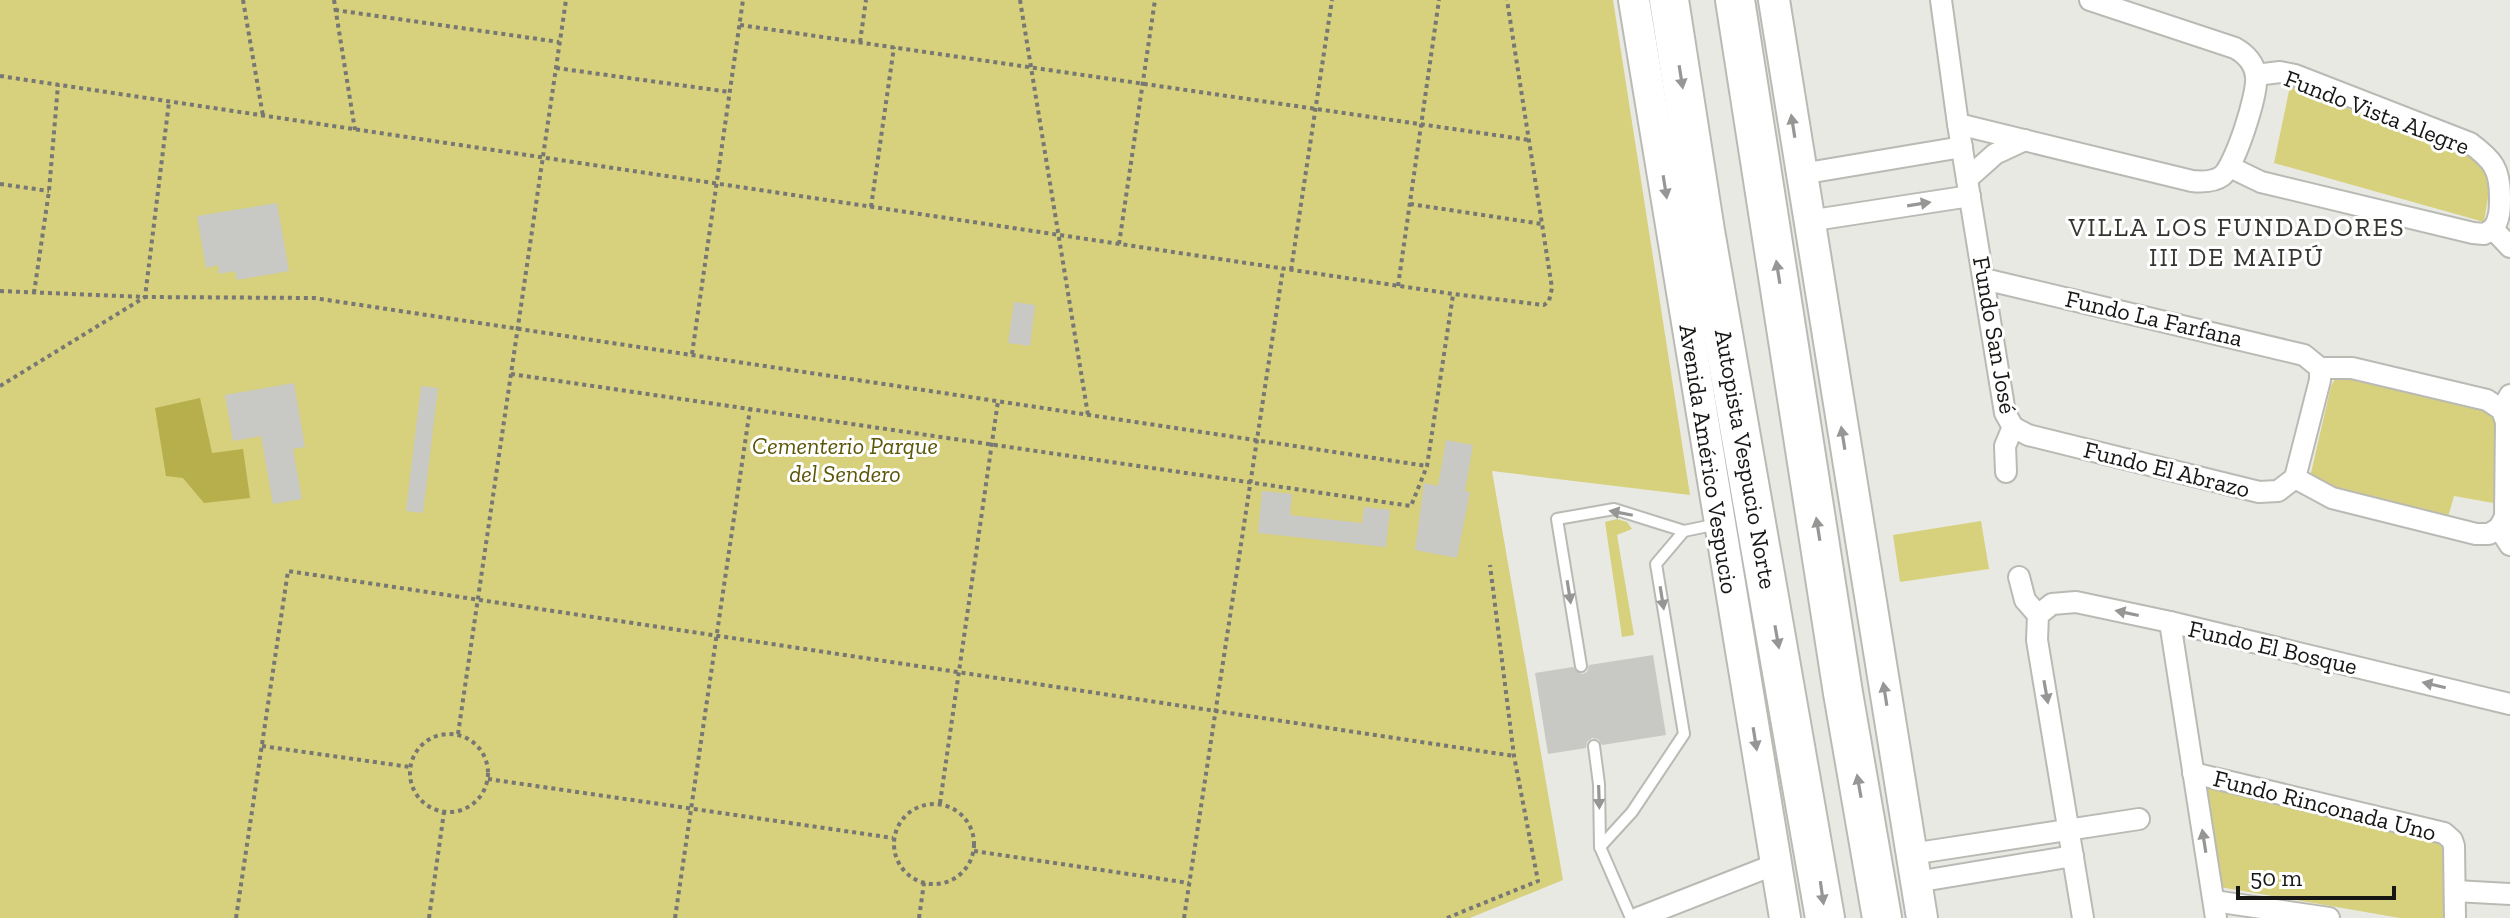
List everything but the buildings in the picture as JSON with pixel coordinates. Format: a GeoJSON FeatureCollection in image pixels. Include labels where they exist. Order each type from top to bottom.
{"type":"FeatureCollection","features":[{"type":"Feature","properties":{"kind":"highway","name":"Autopista Vespucio Norte"},"geometry":{"type":"LineString","coordinates":[[1669,0],[1705,231],[1825,918]]}},
{"type":"Feature","properties":{"kind":"highway"},"geometry":{"type":"LineString","coordinates":[[1735,0],[1843,693],[1882,918]]}},
{"type":"Feature","properties":{"kind":"main road","name":"Avenida Américo Vespucio"},"geometry":{"type":"LineString","coordinates":[[1634,0],[1785,918]]}},
{"type":"Feature","properties":{"kind":"main road"},"geometry":{"type":"LineString","coordinates":[[1774,0],[1922,918]]}},
{"type":"Feature","properties":{"kind":"street","name":"Fundo San José"},"geometry":{"type":"LineString","coordinates":[[1941,0],[2005,413],[2013,427],[2005,446],[2006,472]]}},
{"type":"Feature","properties":{"kind":"street","name":"Fundo Vista Alegre"},"geometry":{"type":"LineString","coordinates":[[2090,0],[2235,48],[2249,60],[2256,75],[2280,72],[2295,75],[2470,143],[2497,170],[2500,215],[2493,229]]}},
{"type":"Feature","properties":{"kind":"street"},"geometry":{"type":"LineString","coordinates":[[1958,124],[2192,181],[2212,180],[2222,176],[2230,167],[2255,89],[2256,75]]}},
{"type":"Feature","properties":{"kind":"street"},"geometry":{"type":"LineString","coordinates":[[1808,221],[1968,188],[1995,154],[2025,140]]}},
{"type":"Feature","properties":{"kind":"street"},"geometry":{"type":"LineString","coordinates":[[1801,174],[1962,147]]}},
{"type":"Feature","properties":{"kind":"street"},"geometry":{"type":"LineString","coordinates":[[2230,167],[2253,180],[2473,233],[2484,234],[2493,229],[2510,247]]}},
{"type":"Feature","properties":{"kind":"street","name":"Fundo La Farfana"},"geometry":{"type":"LineString","coordinates":[[1984,279],[2296,351],[2320,368],[2352,368],[2506,402]]}},
{"type":"Feature","properties":{"kind":"street"},"geometry":{"type":"LineString","coordinates":[[2320,368],[2320,380],[2295,478],[2332,498],[2476,534],[2505,537],[2506,402]]}},
{"type":"Feature","properties":{"kind":"street","name":"Fundo El Abrazo"},"geometry":{"type":"LineString","coordinates":[[2013,427],[2028,435],[2259,492],[2278,491],[2295,478]]}},
{"type":"Feature","properties":{"kind":"street"},"geometry":{"type":"LineString","coordinates":[[2019,577],[2025,600],[2038,615],[2037,640],[2083,918]]}},
{"type":"Feature","properties":{"kind":"street","name":"Fundo El Bosque"},"geometry":{"type":"LineString","coordinates":[[2038,615],[2052,604],[2068,601],[2170,622],[2510,704]]}},
{"type":"Feature","properties":{"kind":"street"},"geometry":{"type":"LineString","coordinates":[[2170,622],[2215,910],[2329,918]]}},
{"type":"Feature","properties":{"kind":"street","name":"Fundo Rinconada Uno"},"geometry":{"type":"LineString","coordinates":[[2193,773],[2444,833],[2454,846],[2455,918]]}},
{"type":"Feature","properties":{"kind":"street"},"geometry":{"type":"LineString","coordinates":[[1913,868],[1995,840],[2139,819]]}},
{"type":"Feature","properties":{"kind":"street"},"geometry":{"type":"LineString","coordinates":[[1995,840],[2000,868]]}},
{"type":"Feature","properties":{"kind":"street"},"geometry":{"type":"LineString","coordinates":[[1913,868],[2000,868],[2073,856]]}},
{"type":"Feature","properties":{"kind":"street"},"geometry":{"type":"LineString","coordinates":[[1638,918],[1776,864]]}},
{"type":"Feature","properties":{"kind":"street"},"geometry":{"type":"LineString","coordinates":[[2455,891],[2510,894]]}},
{"type":"Feature","properties":{"kind":"lane"},"geometry":{"type":"LineString","coordinates":[[1581,666],[1557,519],[1614,509],[1684,531],[1720,524]]}},
{"type":"Feature","properties":{"kind":"lane"},"geometry":{"type":"LineString","coordinates":[[1600,847],[1632,812],[1684,734],[1656,564],[1684,531]]}},
{"type":"Feature","properties":{"kind":"lane"},"geometry":{"type":"LineString","coordinates":[[1594,746],[1599,784],[1600,847],[1631,918]]}},
{"type":"Feature","properties":{"kind":"path"},"geometry":{"type":"LineString","coordinates":[[243,0],[263,116]]}},
{"type":"Feature","properties":{"kind":"path"},"geometry":{"type":"LineString","coordinates":[[334,0],[355,130]]}},
{"type":"Feature","properties":{"kind":"path"},"geometry":{"type":"LineString","coordinates":[[458,734],[566,0]]}},
{"type":"Feature","properties":{"kind":"path"},"geometry":{"type":"LineString","coordinates":[[692,355],[743,0]]}},
{"type":"Feature","properties":{"kind":"path"},"geometry":{"type":"LineString","coordinates":[[860,42],[866,0]]}},
{"type":"Feature","properties":{"kind":"path"},"geometry":{"type":"LineString","coordinates":[[1020,0],[1088,415]]}},
{"type":"Feature","properties":{"kind":"path"},"geometry":{"type":"LineString","coordinates":[[1119,244],[1155,0]]}},
{"type":"Feature","properties":{"kind":"path"},"geometry":{"type":"LineString","coordinates":[[1291,270],[1332,0]]}},
{"type":"Feature","properties":{"kind":"path"},"geometry":{"type":"LineString","coordinates":[[1398,286],[1439,0]]}},
{"type":"Feature","properties":{"kind":"path"},"geometry":{"type":"LineString","coordinates":[[0,76],[1534,306],[1549,301],[1552,288],[1507,0]]}},
{"type":"Feature","properties":{"kind":"path"},"geometry":{"type":"LineString","coordinates":[[335,10],[559,42]]}},
{"type":"Feature","properties":{"kind":"path"},"geometry":{"type":"LineString","coordinates":[[740,25],[1529,140]]}},
{"type":"Feature","properties":{"kind":"path"},"geometry":{"type":"LineString","coordinates":[[871,207],[894,47]]}},
{"type":"Feature","properties":{"kind":"path"},"geometry":{"type":"LineString","coordinates":[[556,68],[730,92]]}},
{"type":"Feature","properties":{"kind":"path"},"geometry":{"type":"LineString","coordinates":[[34,293],[49,191],[58,85]]}},
{"type":"Feature","properties":{"kind":"path"},"geometry":{"type":"LineString","coordinates":[[145,297],[169,102]]}},
{"type":"Feature","properties":{"kind":"path"},"geometry":{"type":"LineString","coordinates":[[0,184],[49,191]]}},
{"type":"Feature","properties":{"kind":"path"},"geometry":{"type":"LineString","coordinates":[[1410,204],[1542,224]]}},
{"type":"Feature","properties":{"kind":"path"},"geometry":{"type":"LineString","coordinates":[[1184,918],[1283,269]]}},
{"type":"Feature","properties":{"kind":"path"},"geometry":{"type":"LineString","coordinates":[[0,291],[145,297],[314,298],[1427,466]]}},
{"type":"Feature","properties":{"kind":"path"},"geometry":{"type":"LineString","coordinates":[[511,374],[1411,506],[1427,466],[1453,294]]}},
{"type":"Feature","properties":{"kind":"path"},"geometry":{"type":"LineString","coordinates":[[0,386],[145,297]]}},
{"type":"Feature","properties":{"kind":"path"},"geometry":{"type":"LineString","coordinates":[[940,803],[998,401]]}},
{"type":"Feature","properties":{"kind":"path"},"geometry":{"type":"LineString","coordinates":[[675,918],[750,409]]}},
{"type":"Feature","properties":{"kind":"path"},"geometry":{"type":"LineString","coordinates":[[1447,918],[1538,881],[1514,756],[1490,565]]}},
{"type":"Feature","properties":{"kind":"path"},"geometry":{"type":"LineString","coordinates":[[236,918],[288,571],[1514,756]]}},
{"type":"Feature","properties":{"kind":"path"},"geometry":{"type":"LineString","coordinates":[[458,734],[471,739],[487,758],[488,779],[484,793],[476,802],[467,808],[444,812],[434,809],[417,796],[412,786],[410,767],[423,743],[435,736],[458,734]]}},
{"type":"Feature","properties":{"kind":"path"},"geometry":{"type":"LineString","coordinates":[[262,746],[410,767]]}},
{"type":"Feature","properties":{"kind":"path"},"geometry":{"type":"LineString","coordinates":[[488,779],[893,838]]}},
{"type":"Feature","properties":{"kind":"path"},"geometry":{"type":"LineString","coordinates":[[940,803],[955,809],[964,818],[971,828],[974,851],[960,874],[937,884],[924,883],[903,870],[897,859],[893,838],[907,813],[918,807],[940,803]]}},
{"type":"Feature","properties":{"kind":"path"},"geometry":{"type":"LineString","coordinates":[[429,918],[444,812]]}},
{"type":"Feature","properties":{"kind":"path"},"geometry":{"type":"LineString","coordinates":[[974,851],[1189,883]]}},
{"type":"Feature","properties":{"kind":"path"},"geometry":{"type":"LineString","coordinates":[[919,918],[924,883]]}},
{"type":"Feature","properties":{"kind":"green space","name":"Cementerio Parque del Sendero"},"geometry":{"type":"Polygon","coordinates":[[[0,0],[1613,0],[1690,495],[1492,471],[1563,880],[1470,918],[0,918],[0,0]]]}},
{"type":"Feature","properties":{"kind":"green space"},"geometry":{"type":"Polygon","coordinates":[[[2290,86],[2483,161],[2492,173],[2484,222],[2274,163],[2290,86]]]}},
{"type":"Feature","properties":{"kind":"green space"},"geometry":{"type":"Polygon","coordinates":[[[2343,374],[2496,411],[2499,504],[2454,496],[2448,517],[2331,489],[2313,479],[2311,473],[2331,386],[2336,377],[2343,374]]]}},
{"type":"Feature","properties":{"kind":"green space"},"geometry":{"type":"Polygon","coordinates":[[[1617,519],[1627,522],[1632,529],[1617,535],[1634,635],[1622,637],[1605,522],[1617,519]]]}},
{"type":"Feature","properties":{"kind":"green space"},"geometry":{"type":"Polygon","coordinates":[[[1981,521],[1989,569],[1900,582],[1893,535],[1981,521]]]}},
{"type":"Feature","properties":{"kind":"green space"},"geometry":{"type":"Polygon","coordinates":[[[2206,785],[2435,838],[2446,846],[2446,918],[2400,918],[2220,887],[2206,785]]]}},
{"type":"Feature","properties":{"kind":"shaded area"},"geometry":{"type":"Polygon","coordinates":[[[200,398],[212,453],[243,449],[250,498],[204,503],[183,478],[166,476],[155,408],[200,398]]]}},
{"type":"Feature","properties":{"kind":"district","name":"VILLA LOS FUNDADORES III DE MAIPÚ"},"geometry":{"type":"Point","coordinates":[2237,242]}}]}
